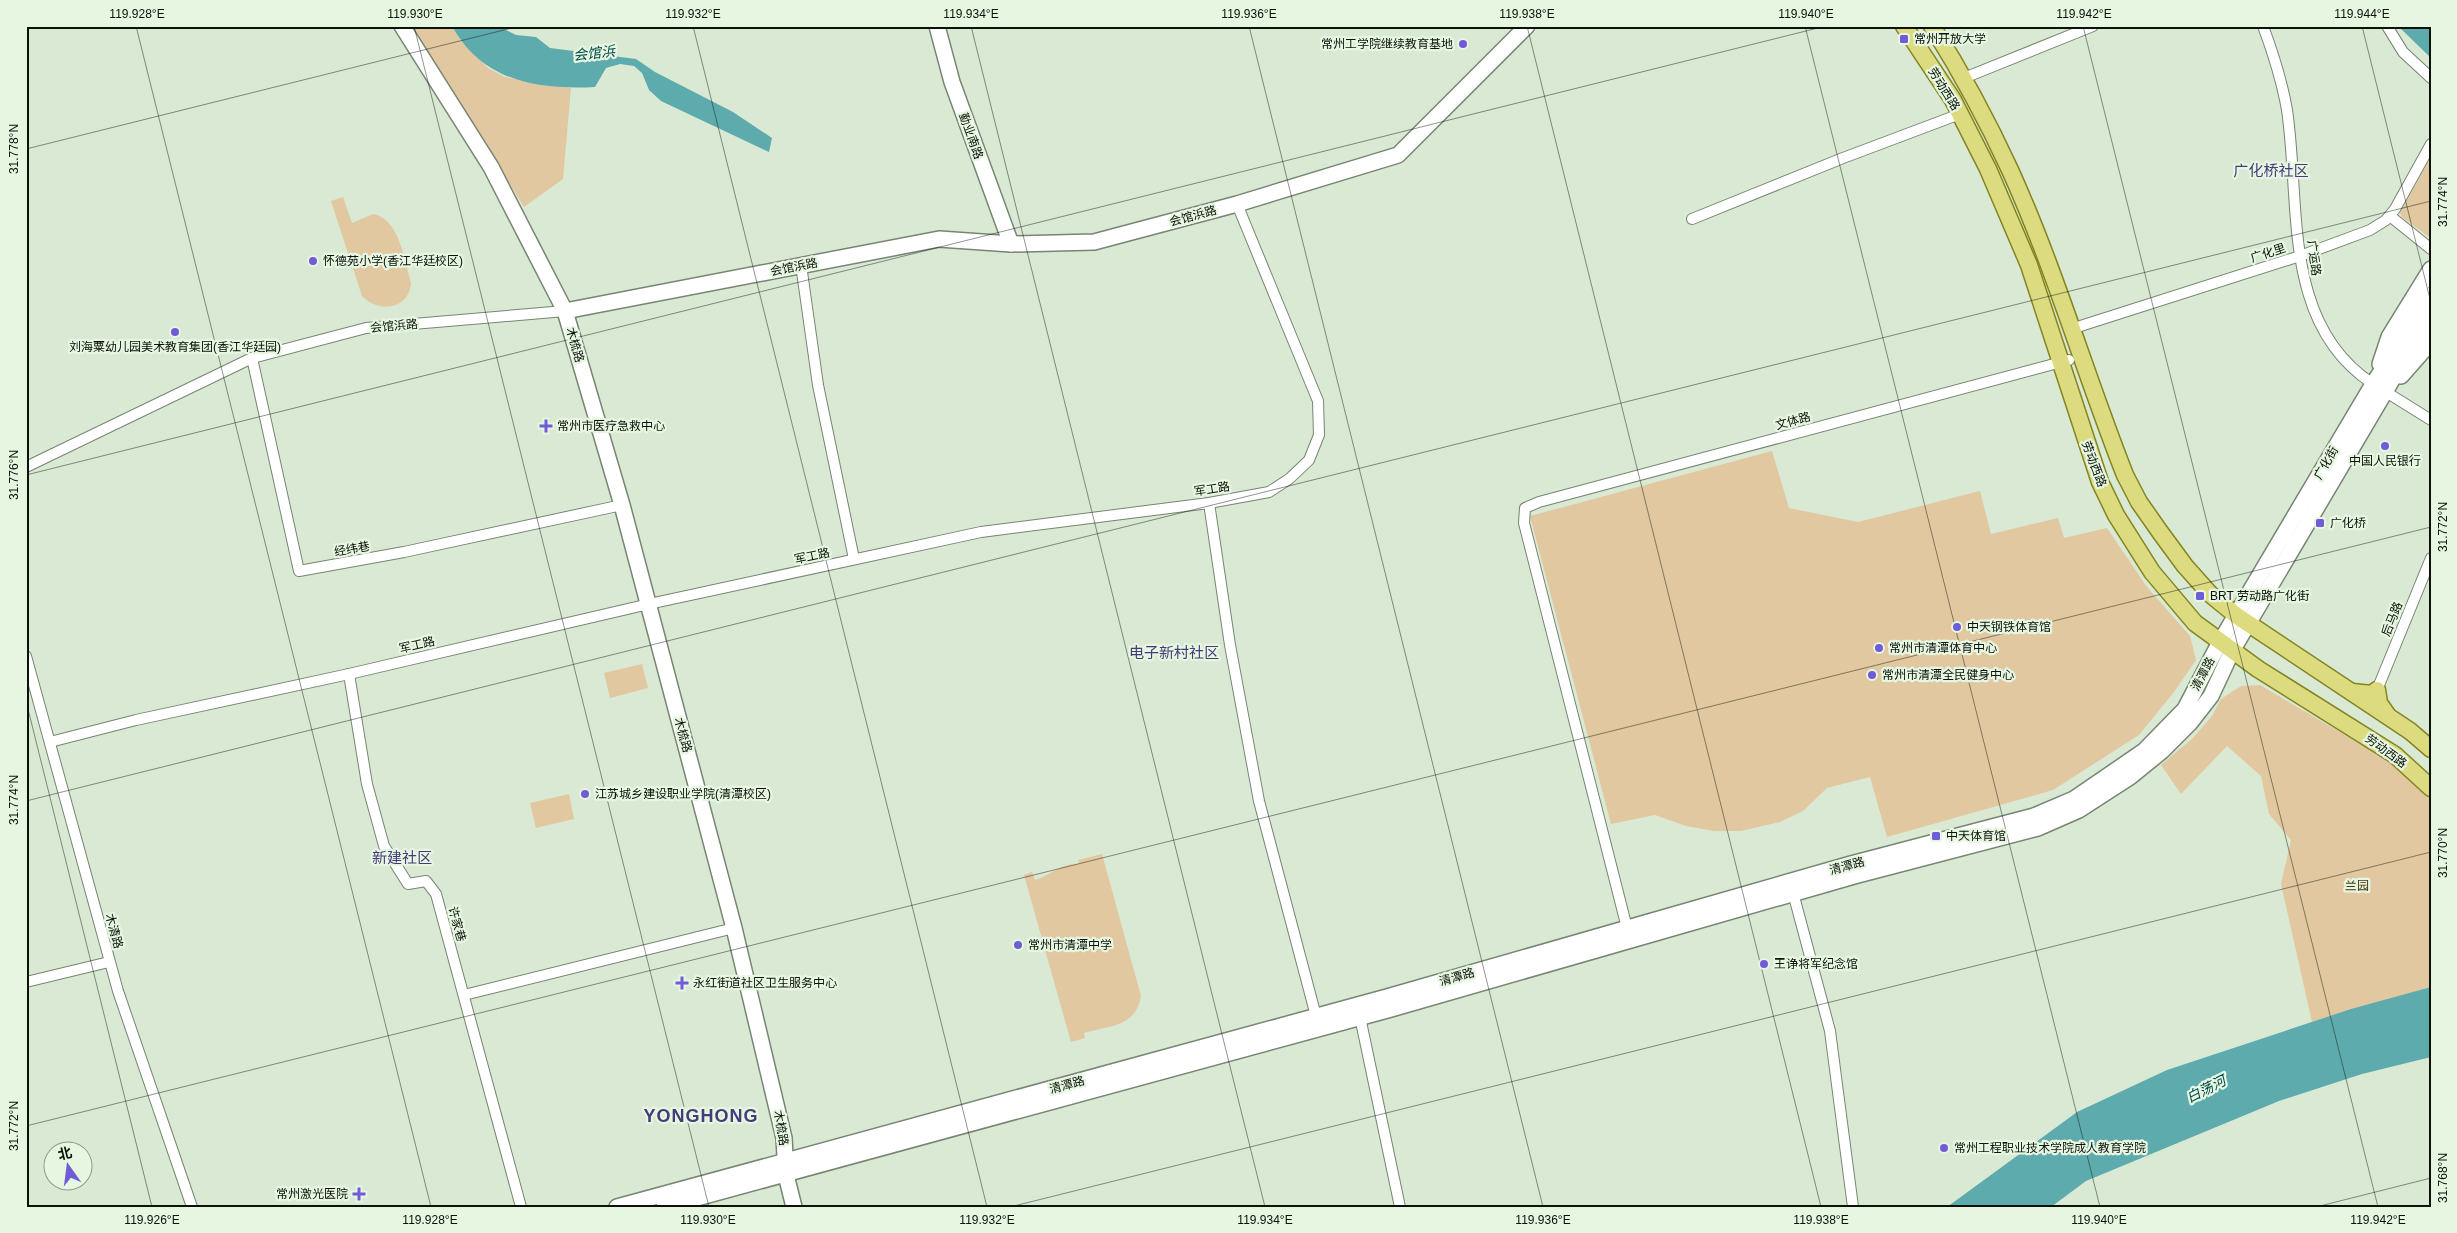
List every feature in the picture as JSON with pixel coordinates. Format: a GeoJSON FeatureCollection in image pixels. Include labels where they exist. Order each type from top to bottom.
{"type":"FeatureCollection","features":[{"type":"Feature","properties":{"kind":"main road","name":"木梳路"},"geometry":{"type":"LineString","coordinates":[[392,26],[501,202],[551,297],[565,311]]}},
{"type":"Feature","properties":{"kind":"main road","name":"木梳路"},"geometry":{"type":"LineString","coordinates":[[402,26],[491,167],[565,311],[622,505],[734,928],[784,1138],[786,1169],[794,1207]]}},
{"type":"Feature","properties":{"kind":"main road","name":"勤业南路"},"geometry":{"type":"LineString","coordinates":[[937,26],[952,82],[1011,244]]}},
{"type":"Feature","properties":{"kind":"main road","name":"会馆浜路"},"geometry":{"type":"LineString","coordinates":[[565,311],[939,239],[1011,244],[1094,242],[1237,204],[1398,155],[1527,26]]}},
{"type":"Feature","properties":{"kind":"main road","name":"劳动西路"},"geometry":{"type":"LineString","coordinates":[[1904,26],[1960,114],[1988,169],[2029,265],[2065,361],[2090,455],[2100,482],[2116,514],[2158,581],[2195,623],[2396,755],[2431,788]]}},
{"type":"Feature","properties":{"kind":"main road","name":"劳动西路"},"geometry":{"type":"LineString","coordinates":[[1932,26],[1964,78],[2010,171],[2046,259],[2125,475],[2139,502],[2185,566],[2210,594],[2243,620],[2390,718],[2431,749]]}},
{"type":"Feature","properties":{"kind":"main road"},"geometry":{"type":"LineString","coordinates":[[2373,384],[2388,337],[2431,269]]}},
{"type":"Feature","properties":{"kind":"main road","name":"广化街"},"geometry":{"type":"LineString","coordinates":[[2243,620],[2373,384],[2431,295]]}},
{"type":"Feature","properties":{"kind":"main road","name":"广化街"},"geometry":{"type":"LineString","coordinates":[[2243,620],[2386,392],[2405,356],[2431,314]]}},
{"type":"Feature","properties":{"kind":"main road"},"geometry":{"type":"LineString","coordinates":[[2386,392],[2423,351],[2431,338]]}},
{"type":"Feature","properties":{"kind":"main road","name":"清潭路"},"geometry":{"type":"LineString","coordinates":[[664,1207],[786,1169],[1627,928],[2038,828],[2079,810],[2130,777],[2162,751],[2190,722],[2211,696],[2226,642],[2243,620]]}},
{"type":"Feature","properties":{"kind":"main road"},"geometry":{"type":"LineString","coordinates":[[2351,692],[2372,694],[2377,690],[2379,703],[2390,718]]}},
{"type":"Feature","properties":{"kind":"main road","name":"清潭路"},"geometry":{"type":"LineString","coordinates":[[617,1207],[786,1169],[1360,1017],[1791,888]]}},
{"type":"Feature","properties":{"kind":"street"},"geometry":{"type":"LineString","coordinates":[[1964,78],[2093,26]]}},
{"type":"Feature","properties":{"kind":"street","name":"广运路"},"geometry":{"type":"LineString","coordinates":[[2263,26],[2276,60],[2287,110],[2300,256],[2304,281],[2314,314],[2326,337],[2342,357],[2373,384]]}},
{"type":"Feature","properties":{"kind":"street"},"geometry":{"type":"LineString","coordinates":[[2387,26],[2403,52],[2431,78]]}},
{"type":"Feature","properties":{"kind":"street"},"geometry":{"type":"LineString","coordinates":[[1692,219],[1843,158],[1960,114]]}},
{"type":"Feature","properties":{"kind":"street","name":"广化里"},"geometry":{"type":"LineString","coordinates":[[2071,329],[2300,256],[2370,230],[2390,216],[2431,144]]}},
{"type":"Feature","properties":{"kind":"street","name":"军工路"},"geometry":{"type":"LineString","coordinates":[[50,742],[136,720],[349,674],[649,604],[981,532],[1209,503],[1269,492],[1289,479],[1309,460],[1319,435],[1318,401],[1237,204]]}},
{"type":"Feature","properties":{"kind":"street"},"geometry":{"type":"LineString","coordinates":[[2390,216],[2431,249]]}},
{"type":"Feature","properties":{"kind":"street"},"geometry":{"type":"LineString","coordinates":[[801,266],[818,385],[854,559]]}},
{"type":"Feature","properties":{"kind":"street","name":"会馆浜路"},"geometry":{"type":"LineString","coordinates":[[26,467],[252,358],[366,328],[565,311]]}},
{"type":"Feature","properties":{"kind":"street","name":"经纬巷"},"geometry":{"type":"LineString","coordinates":[[252,358],[299,571],[404,552],[622,505]]}},
{"type":"Feature","properties":{"kind":"street","name":"文体路"},"geometry":{"type":"LineString","coordinates":[[1627,928],[1524,523],[1525,508],[1539,502],[2065,361]]}},
{"type":"Feature","properties":{"kind":"street"},"geometry":{"type":"LineString","coordinates":[[2386,392],[2431,420]]}},
{"type":"Feature","properties":{"kind":"street"},"geometry":{"type":"LineString","coordinates":[[1209,503],[1230,645],[1259,801],[1316,1016]]}},
{"type":"Feature","properties":{"kind":"street","name":"后马路"},"geometry":{"type":"LineString","coordinates":[[2377,690],[2431,558]]}},
{"type":"Feature","properties":{"kind":"street","name":"木清路"},"geometry":{"type":"LineString","coordinates":[[26,656],[118,991],[192,1207]]}},
{"type":"Feature","properties":{"kind":"street","name":"许家巷"},"geometry":{"type":"LineString","coordinates":[[349,674],[367,784],[384,846],[408,884],[426,881],[436,894],[521,1207]]}},
{"type":"Feature","properties":{"kind":"street"},"geometry":{"type":"LineString","coordinates":[[1791,888],[1830,1031],[1853,1207]]}},
{"type":"Feature","properties":{"kind":"street"},"geometry":{"type":"LineString","coordinates":[[464,995],[734,928]]}},
{"type":"Feature","properties":{"kind":"street"},"geometry":{"type":"LineString","coordinates":[[26,982],[110,962]]}},
{"type":"Feature","properties":{"kind":"street"},"geometry":{"type":"LineString","coordinates":[[1360,1017],[1400,1207]]}},
{"type":"Feature","properties":{"kind":"green space"},"geometry":{"type":"Polygon","coordinates":[[[412,26],[452,26],[460,40],[488,68],[505,77],[571,88],[563,179],[524,207],[412,26]]]}},
{"type":"Feature","properties":{"kind":"green space"},"geometry":{"type":"Polygon","coordinates":[[[2431,157],[2431,236],[2429,237],[2402,217],[2400,213],[2431,157]]]}},
{"type":"Feature","properties":{"kind":"green space"},"geometry":{"type":"Polygon","coordinates":[[[343,197],[352,223],[373,214],[382,217],[395,232],[400,242],[411,283],[405,299],[399,303],[392,306],[376,305],[362,296],[331,201],[343,197]]]}},
{"type":"Feature","properties":{"kind":"green space","name":"常州市清潭体育中心"},"geometry":{"type":"Polygon","coordinates":[[[1772,451],[1789,508],[1858,522],[1980,491],[1991,534],[2058,518],[2064,538],[2107,528],[2147,587],[2190,636],[2196,660],[2174,692],[2139,735],[2053,790],[1887,837],[1870,777],[1827,788],[1803,811],[1780,822],[1741,831],[1714,831],[1686,826],[1655,815],[1611,824],[1530,516],[1772,451]]]}},
{"type":"Feature","properties":{"kind":"green space"},"geometry":{"type":"Polygon","coordinates":[[[642,664],[648,688],[610,698],[604,673],[642,664]]]}},
{"type":"Feature","properties":{"kind":"green space","name":"兰园"},"geometry":{"type":"Polygon","coordinates":[[[2260,685],[2392,763],[2431,796],[2431,987],[2312,1022],[2281,884],[2291,840],[2269,814],[2261,776],[2227,746],[2181,794],[2161,765],[2193,738],[2212,716],[2221,699],[2241,686],[2260,685]]]}},
{"type":"Feature","properties":{"kind":"green space"},"geometry":{"type":"Polygon","coordinates":[[[569,794],[574,819],[536,828],[530,803],[569,794]]]}},
{"type":"Feature","properties":{"kind":"green space"},"geometry":{"type":"Polygon","coordinates":[[[1102,854],[1141,996],[1134,1014],[1120,1024],[1084,1033],[1085,1038],[1071,1042],[1024,875],[1032,872],[1035,880],[1066,865],[1079,864],[1078,860],[1102,854]]]}},
{"type":"Feature","properties":{"kind":"water"},"geometry":{"type":"Polygon","coordinates":[[[452,26],[498,26],[516,35],[536,37],[550,48],[636,59],[655,72],[733,112],[772,138],[769,152],[661,101],[649,90],[642,73],[634,66],[620,64],[606,68],[595,87],[532,84],[495,70],[479,59],[464,45],[452,26]]]}},
{"type":"Feature","properties":{"kind":"water"},"geometry":{"type":"Polygon","coordinates":[[[2399,26],[2431,26],[2431,58],[2400,28],[2399,26]]]}},
{"type":"Feature","properties":{"kind":"water","name":"白荡河"},"geometry":{"type":"Polygon","coordinates":[[[2431,987],[2431,1057],[2362,1074],[2279,1101],[2086,1181],[2051,1207],[1947,1207],[2077,1112],[2167,1070],[2351,1009],[2431,987]]]}},
{"type":"Feature","properties":{"kind":"place","name":"常州开放大学"},"geometry":{"type":"Point","coordinates":[1904,39]}},
{"type":"Feature","properties":{"kind":"place","name":"常州工学院继续教育基地"},"geometry":{"type":"Point","coordinates":[1463,44]}},
{"type":"Feature","properties":{"kind":"place","name":"怀德苑小学(香江华廷校区)"},"geometry":{"type":"Point","coordinates":[313,261]}},
{"type":"Feature","properties":{"kind":"place","name":"刘海粟幼儿园美术教育集团(香江华廷园)"},"geometry":{"type":"Point","coordinates":[175,332]}},
{"type":"Feature","properties":{"kind":"place","name":"常州市医疗急救中心"},"geometry":{"type":"Point","coordinates":[546,426]}},
{"type":"Feature","properties":{"kind":"place","name":"中国人民银行"},"geometry":{"type":"Point","coordinates":[2385,446]}},
{"type":"Feature","properties":{"kind":"place","name":"广化桥"},"geometry":{"type":"Point","coordinates":[2320,523]}},
{"type":"Feature","properties":{"kind":"place","name":"BRT 劳动路广化街"},"geometry":{"type":"Point","coordinates":[2200,596]}},
{"type":"Feature","properties":{"kind":"place","name":"中天钢铁体育馆"},"geometry":{"type":"Point","coordinates":[1957,627]}},
{"type":"Feature","properties":{"kind":"place","name":"常州市清潭体育中心"},"geometry":{"type":"Point","coordinates":[1879,648]}},
{"type":"Feature","properties":{"kind":"place","name":"常州市清潭全民健身中心"},"geometry":{"type":"Point","coordinates":[1872,675]}},
{"type":"Feature","properties":{"kind":"place","name":"江苏城乡建设职业学院(清潭校区)"},"geometry":{"type":"Point","coordinates":[585,794]}},
{"type":"Feature","properties":{"kind":"place","name":"中天体育馆"},"geometry":{"type":"Point","coordinates":[1936,836]}},
{"type":"Feature","properties":{"kind":"place","name":"常州市清潭中学"},"geometry":{"type":"Point","coordinates":[1018,945]}},
{"type":"Feature","properties":{"kind":"place","name":"王诤将军纪念馆"},"geometry":{"type":"Point","coordinates":[1764,964]}},
{"type":"Feature","properties":{"kind":"place","name":"永红街道社区卫生服务中心"},"geometry":{"type":"Point","coordinates":[682,983]}},
{"type":"Feature","properties":{"kind":"place","name":"常州工程职业技术学院成人教育学院"},"geometry":{"type":"Point","coordinates":[1944,1148]}},
{"type":"Feature","properties":{"kind":"place","name":"常州激光医院"},"geometry":{"type":"Point","coordinates":[359,1194]}},
{"type":"Feature","properties":{"kind":"district","name":"广化桥社区"},"geometry":{"type":"Point","coordinates":[2271,171]}},
{"type":"Feature","properties":{"kind":"district","name":"电子新村社区"},"geometry":{"type":"Point","coordinates":[1174,653]}},
{"type":"Feature","properties":{"kind":"district","name":"新建社区"},"geometry":{"type":"Point","coordinates":[402,858]}},
{"type":"Feature","properties":{"kind":"district","name":"YONGHONG"},"geometry":{"type":"Point","coordinates":[701,1116]}},
{"type":"Feature","properties":{"kind":"water label","name":"会馆浜"},"geometry":{"type":"Point","coordinates":[594,53]}}]}
